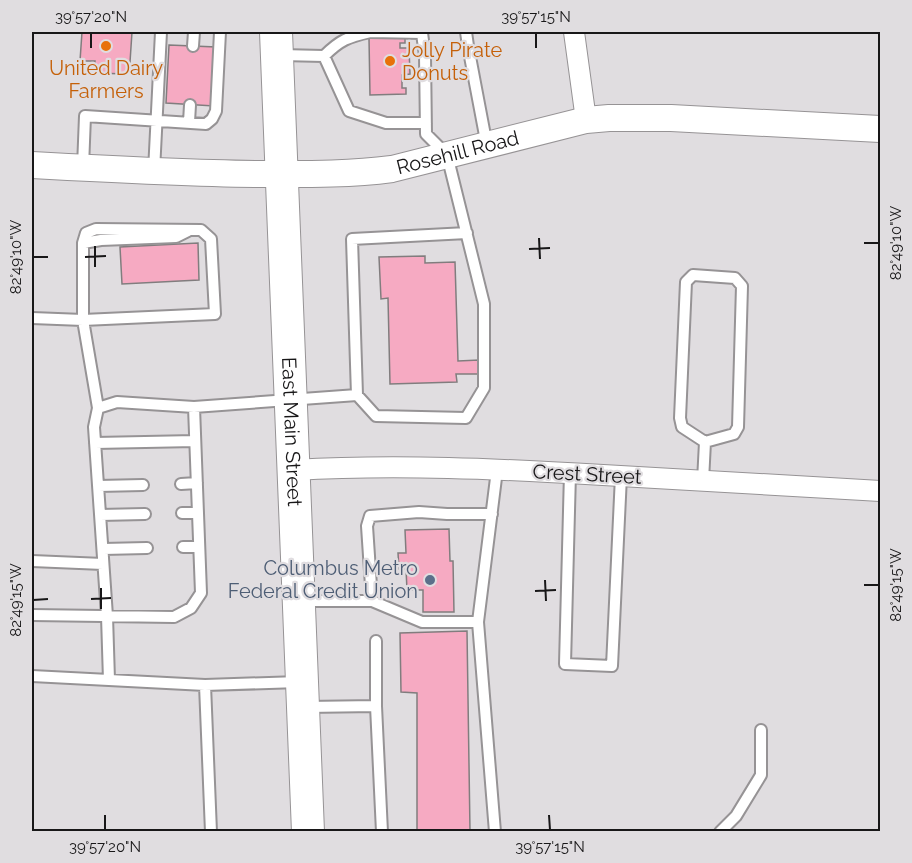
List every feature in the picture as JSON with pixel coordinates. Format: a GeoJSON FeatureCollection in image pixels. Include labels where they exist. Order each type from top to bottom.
{"type":"FeatureCollection","features":[{"type":"Feature","properties":{"kind":"main road","name":"East Main Street"},"geometry":{"type":"LineString","coordinates":[[277,43],[308,831]]}},
{"type":"Feature","properties":{"kind":"street"},"geometry":{"type":"LineString","coordinates":[[574,32],[586,120]]}},
{"type":"Feature","properties":{"kind":"street","name":"Rosehill Road"},"geometry":{"type":"LineString","coordinates":[[32,165],[282,174],[364,172],[392,169],[586,120],[609,118],[670,118],[880,129]]}},
{"type":"Feature","properties":{"kind":"street","name":"Crest Street"},"geometry":{"type":"LineString","coordinates":[[294,470],[418,467],[880,490]]}},
{"type":"Feature","properties":{"kind":"lane"},"geometry":{"type":"LineString","coordinates":[[154,171],[161,32]]}},
{"type":"Feature","properties":{"kind":"lane"},"geometry":{"type":"LineString","coordinates":[[193,46],[194,32]]}},
{"type":"Feature","properties":{"kind":"lane"},"geometry":{"type":"LineString","coordinates":[[83,168],[85,116],[206,124],[212,119],[216,111],[220,32]]}},
{"type":"Feature","properties":{"kind":"lane"},"geometry":{"type":"LineString","coordinates":[[324,56],[337,43],[352,36],[370,32],[422,33],[425,56],[426,134],[447,155],[467,233],[484,304],[484,388],[465,418],[376,416],[357,394],[352,239],[467,233]]}},
{"type":"Feature","properties":{"kind":"lane"},"geometry":{"type":"LineString","coordinates":[[466,32],[487,146]]}},
{"type":"Feature","properties":{"kind":"lane"},"geometry":{"type":"LineString","coordinates":[[277,43],[324,56]]}},
{"type":"Feature","properties":{"kind":"lane"},"geometry":{"type":"LineString","coordinates":[[324,56],[349,111],[386,123],[426,123]]}},
{"type":"Feature","properties":{"kind":"lane"},"geometry":{"type":"LineString","coordinates":[[189,122],[190,105]]}},
{"type":"Feature","properties":{"kind":"lane"},"geometry":{"type":"LineString","coordinates":[[32,318],[83,320],[215,314],[211,239],[201,230],[96,229],[87,233],[83,243],[83,320],[98,408],[94,427],[104,564],[109,680]]}},
{"type":"Feature","properties":{"kind":"lane"},"geometry":{"type":"LineString","coordinates":[[693,275],[735,278],[742,286],[738,427],[734,434],[705,442],[682,427],[680,417],[686,282],[693,275]]}},
{"type":"Feature","properties":{"kind":"lane"},"geometry":{"type":"LineString","coordinates":[[98,408],[117,402],[194,407],[357,394]]}},
{"type":"Feature","properties":{"kind":"lane"},"geometry":{"type":"LineString","coordinates":[[32,615],[174,616],[191,608],[201,593],[194,407]]}},
{"type":"Feature","properties":{"kind":"lane"},"geometry":{"type":"LineString","coordinates":[[95,443],[195,441]]}},
{"type":"Feature","properties":{"kind":"lane"},"geometry":{"type":"LineString","coordinates":[[702,481],[705,442]]}},
{"type":"Feature","properties":{"kind":"lane"},"geometry":{"type":"LineString","coordinates":[[495,831],[478,622],[497,470]]}},
{"type":"Feature","properties":{"kind":"lane"},"geometry":{"type":"LineString","coordinates":[[570,473],[565,664],[612,666],[621,476]]}},
{"type":"Feature","properties":{"kind":"lane"},"geometry":{"type":"LineString","coordinates":[[181,484],[197,483]]}},
{"type":"Feature","properties":{"kind":"lane"},"geometry":{"type":"LineString","coordinates":[[98,486],[143,485]]}},
{"type":"Feature","properties":{"kind":"lane"},"geometry":{"type":"LineString","coordinates":[[372,601],[367,526],[370,516],[419,512],[492,514]]}},
{"type":"Feature","properties":{"kind":"lane"},"geometry":{"type":"LineString","coordinates":[[182,513],[198,513]]}},
{"type":"Feature","properties":{"kind":"lane"},"geometry":{"type":"LineString","coordinates":[[100,515],[145,514]]}},
{"type":"Feature","properties":{"kind":"lane"},"geometry":{"type":"LineString","coordinates":[[183,547],[199,547]]}},
{"type":"Feature","properties":{"kind":"lane"},"geometry":{"type":"LineString","coordinates":[[103,549],[147,548]]}},
{"type":"Feature","properties":{"kind":"lane"},"geometry":{"type":"LineString","coordinates":[[32,561],[104,564]]}},
{"type":"Feature","properties":{"kind":"lane"},"geometry":{"type":"LineString","coordinates":[[299,602],[372,601],[422,622],[478,622]]}},
{"type":"Feature","properties":{"kind":"lane"},"geometry":{"type":"LineString","coordinates":[[376,641],[376,706],[382,831]]}},
{"type":"Feature","properties":{"kind":"lane"},"geometry":{"type":"LineString","coordinates":[[32,676],[205,685],[302,694],[376,706]]}},
{"type":"Feature","properties":{"kind":"lane"},"geometry":{"type":"LineString","coordinates":[[205,685],[211,831]]}},
{"type":"Feature","properties":{"kind":"lane"},"geometry":{"type":"LineString","coordinates":[[720,831],[736,816],[761,775],[761,730]]}},
{"type":"Feature","properties":{"kind":"building","name":"United Dairy Farmers"},"geometry":{"type":"Polygon","coordinates":[[[82,32],[132,32],[127,74],[94,73],[95,61],[80,61],[82,32]]]}},
{"type":"Feature","properties":{"kind":"building","name":"Jolly Pirate Donuts"},"geometry":{"type":"Polygon","coordinates":[[[405,37],[405,43],[400,43],[400,48],[409,48],[410,74],[402,75],[402,88],[406,88],[406,94],[370,95],[369,38],[405,37]]]}},
{"type":"Feature","properties":{"kind":"building","name":"United Dairy Farmers"},"geometry":{"type":"Polygon","coordinates":[[[169,45],[216,47],[214,106],[166,103],[169,45]]]}},
{"type":"Feature","properties":{"kind":"building"},"geometry":{"type":"Polygon","coordinates":[[[198,243],[199,280],[122,284],[120,247],[198,243]]]}},
{"type":"Feature","properties":{"kind":"building"},"geometry":{"type":"Polygon","coordinates":[[[425,256],[425,263],[455,262],[458,361],[479,360],[479,374],[456,374],[457,382],[390,384],[388,298],[381,299],[379,257],[425,256]]]}},
{"type":"Feature","properties":{"kind":"building","name":"Columbus Metro Federal Credit Union"},"geometry":{"type":"Polygon","coordinates":[[[449,529],[450,561],[453,561],[454,612],[423,612],[423,590],[407,590],[406,569],[399,569],[398,553],[406,553],[405,530],[449,529]]]}},
{"type":"Feature","properties":{"kind":"building"},"geometry":{"type":"Polygon","coordinates":[[[467,631],[470,831],[417,832],[417,693],[401,692],[400,633],[467,631]]]}},
{"type":"Feature","properties":{"kind":"place","name":"United Dairy Farmers"},"geometry":{"type":"Point","coordinates":[106,46]}},
{"type":"Feature","properties":{"kind":"place","name":"Jolly Pirate Donuts"},"geometry":{"type":"Point","coordinates":[390,61]}},
{"type":"Feature","properties":{"kind":"place","name":"Columbus Metro Federal Credit Union"},"geometry":{"type":"Point","coordinates":[430,580]}}]}
